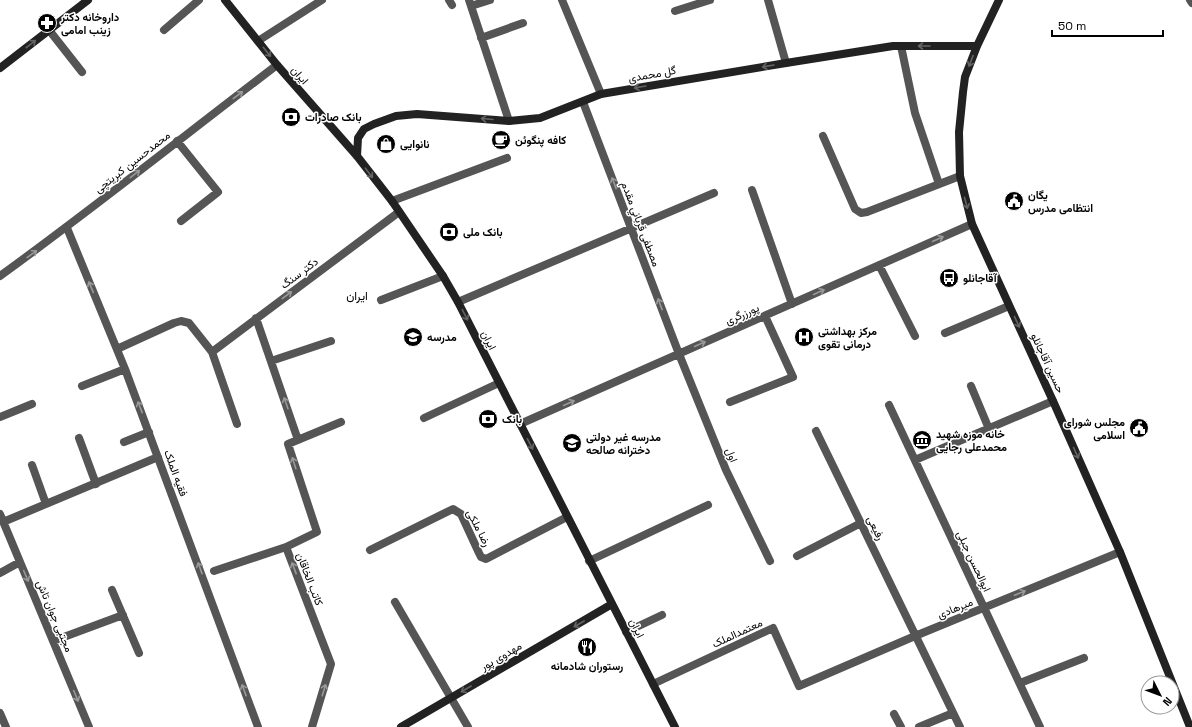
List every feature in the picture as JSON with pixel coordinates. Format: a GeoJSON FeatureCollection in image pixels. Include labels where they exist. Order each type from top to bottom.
{"type":"FeatureCollection","features":[{"type":"Feature","properties":{"kind":"main road"},"geometry":{"type":"LineString","coordinates":[[0,68],[88,0]]}},
{"type":"Feature","properties":{"kind":"main road","name":"ایران"},"geometry":{"type":"LineString","coordinates":[[225,0],[277,65],[357,156],[392,201],[443,276],[458,302],[675,727]]}},
{"type":"Feature","properties":{"kind":"main road","name":"حسین آقاجانلو"},"geometry":{"type":"LineString","coordinates":[[1000,0],[977,46],[965,77],[963,92],[960,132],[960,176],[972,224],[1120,552],[1190,727]]}},
{"type":"Feature","properties":{"kind":"main road","name":"گل محمدی"},"geometry":{"type":"LineString","coordinates":[[357,156],[358,138],[364,129],[396,116],[417,114],[509,121],[540,118],[601,94],[786,63],[901,46],[977,46]]}},
{"type":"Feature","properties":{"kind":"main road","name":"مهدوی پور"},"geometry":{"type":"LineString","coordinates":[[401,727],[612,604]]}},
{"type":"Feature","properties":{"kind":"street"},"geometry":{"type":"LineString","coordinates":[[164,30],[199,0]]}},
{"type":"Feature","properties":{"kind":"street"},"geometry":{"type":"LineString","coordinates":[[258,41],[322,0]]}},
{"type":"Feature","properties":{"kind":"street"},"geometry":{"type":"LineString","coordinates":[[490,0],[470,3],[509,121]]}},
{"type":"Feature","properties":{"kind":"street"},"geometry":{"type":"LineString","coordinates":[[562,0],[601,94]]}},
{"type":"Feature","properties":{"kind":"street"},"geometry":{"type":"LineString","coordinates":[[675,11],[710,0]]}},
{"type":"Feature","properties":{"kind":"street"},"geometry":{"type":"LineString","coordinates":[[768,0],[786,63]]}},
{"type":"Feature","properties":{"kind":"street"},"geometry":{"type":"LineString","coordinates":[[482,38],[523,23]]}},
{"type":"Feature","properties":{"kind":"street"},"geometry":{"type":"LineString","coordinates":[[49,30],[82,72]]}},
{"type":"Feature","properties":{"kind":"street"},"geometry":{"type":"LineString","coordinates":[[901,46],[915,113],[939,184]]}},
{"type":"Feature","properties":{"kind":"street","name":"محمدحسین کبریتچی"},"geometry":{"type":"LineString","coordinates":[[0,276],[67,228],[177,141],[277,65]]}},
{"type":"Feature","properties":{"kind":"street","name":"مصطفی قرباني مقدم"},"geometry":{"type":"LineString","coordinates":[[583,102],[679,354]]}},
{"type":"Feature","properties":{"kind":"street"},"geometry":{"type":"LineString","coordinates":[[823,136],[855,209],[858,211],[868,212],[960,176]]}},
{"type":"Feature","properties":{"kind":"street"},"geometry":{"type":"LineString","coordinates":[[177,141],[218,192],[181,221]]}},
{"type":"Feature","properties":{"kind":"street"},"geometry":{"type":"LineString","coordinates":[[392,201],[507,158]]}},
{"type":"Feature","properties":{"kind":"street"},"geometry":{"type":"LineString","coordinates":[[752,190],[792,304]]}},
{"type":"Feature","properties":{"kind":"street"},"geometry":{"type":"LineString","coordinates":[[458,302],[714,193]]}},
{"type":"Feature","properties":{"kind":"street","name":"دکتر سنگ"},"geometry":{"type":"LineString","coordinates":[[212,352],[399,212]]}},
{"type":"Feature","properties":{"kind":"street","name":"پورزرگری"},"geometry":{"type":"LineString","coordinates":[[520,424],[972,224]]}},
{"type":"Feature","properties":{"kind":"street","name":"فقیه الملک"},"geometry":{"type":"LineString","coordinates":[[67,228],[125,368],[258,727]]}},
{"type":"Feature","properties":{"kind":"street"},"geometry":{"type":"LineString","coordinates":[[880,265],[915,336]]}},
{"type":"Feature","properties":{"kind":"street"},"geometry":{"type":"LineString","coordinates":[[381,300],[443,276]]}},
{"type":"Feature","properties":{"kind":"street"},"geometry":{"type":"LineString","coordinates":[[945,333],[1009,306]]}},
{"type":"Feature","properties":{"kind":"street"},"geometry":{"type":"LineString","coordinates":[[730,402],[792,377],[765,316]]}},
{"type":"Feature","properties":{"kind":"street"},"geometry":{"type":"LineString","coordinates":[[256,318],[298,440],[341,422]]}},
{"type":"Feature","properties":{"kind":"street"},"geometry":{"type":"LineString","coordinates":[[117,349],[181,321],[189,323],[212,352],[237,424]]}},
{"type":"Feature","properties":{"kind":"street"},"geometry":{"type":"LineString","coordinates":[[271,361],[332,341]]}},
{"type":"Feature","properties":{"kind":"street","name":"اول"},"geometry":{"type":"LineString","coordinates":[[679,354],[726,470],[770,561]]}},
{"type":"Feature","properties":{"kind":"street"},"geometry":{"type":"LineString","coordinates":[[82,386],[125,368]]}},
{"type":"Feature","properties":{"kind":"street"},"geometry":{"type":"LineString","coordinates":[[424,418],[499,383]]}},
{"type":"Feature","properties":{"kind":"street"},"geometry":{"type":"LineString","coordinates":[[971,386],[989,429]]}},
{"type":"Feature","properties":{"kind":"street"},"geometry":{"type":"LineString","coordinates":[[915,460],[1053,401]]}},
{"type":"Feature","properties":{"kind":"street"},"geometry":{"type":"LineString","coordinates":[[0,417],[32,404]]}},
{"type":"Feature","properties":{"kind":"street","name":"ابوالحسن جبلی"},"geometry":{"type":"LineString","coordinates":[[889,405],[1040,727]]}},
{"type":"Feature","properties":{"kind":"street","name":"رفیعی"},"geometry":{"type":"LineString","coordinates":[[816,431],[960,727]]}},
{"type":"Feature","properties":{"kind":"street"},"geometry":{"type":"LineString","coordinates":[[124,442],[149,432]]}},
{"type":"Feature","properties":{"kind":"street"},"geometry":{"type":"LineString","coordinates":[[79,438],[96,484]]}},
{"type":"Feature","properties":{"kind":"street","name":"کاتب الخاقان"},"geometry":{"type":"LineString","coordinates":[[298,440],[288,444],[317,532],[286,546],[331,664],[312,727]]}},
{"type":"Feature","properties":{"kind":"street"},"geometry":{"type":"LineString","coordinates":[[2,518],[46,504],[158,457]]}},
{"type":"Feature","properties":{"kind":"street"},"geometry":{"type":"LineString","coordinates":[[32,465],[46,504]]}},
{"type":"Feature","properties":{"kind":"street"},"geometry":{"type":"LineString","coordinates":[[589,561],[708,505]]}},
{"type":"Feature","properties":{"kind":"street","name":"رضا ملکی"},"geometry":{"type":"LineString","coordinates":[[370,550],[453,509],[461,514],[481,557],[486,559],[567,517]]}},
{"type":"Feature","properties":{"kind":"street","name":"مجتبی جوان تاش"},"geometry":{"type":"LineString","coordinates":[[2,518],[88,726]]}},
{"type":"Feature","properties":{"kind":"street"},"geometry":{"type":"LineString","coordinates":[[797,556],[861,523]]}},
{"type":"Feature","properties":{"kind":"street"},"geometry":{"type":"LineString","coordinates":[[214,571],[286,546]]}},
{"type":"Feature","properties":{"kind":"street","name":"میرهادی"},"geometry":{"type":"LineString","coordinates":[[799,686],[915,636],[1120,552]]}},
{"type":"Feature","properties":{"kind":"street"},"geometry":{"type":"LineString","coordinates":[[0,572],[20,562]]}},
{"type":"Feature","properties":{"kind":"street"},"geometry":{"type":"LineString","coordinates":[[112,590],[139,653]]}},
{"type":"Feature","properties":{"kind":"street"},"geometry":{"type":"LineString","coordinates":[[395,602],[468,727]]}},
{"type":"Feature","properties":{"kind":"street"},"geometry":{"type":"LineString","coordinates":[[53,641],[123,615]]}},
{"type":"Feature","properties":{"kind":"street"},"geometry":{"type":"LineString","coordinates":[[626,632],[662,615]]}},
{"type":"Feature","properties":{"kind":"street","name":"معتمدالملک"},"geometry":{"type":"LineString","coordinates":[[653,684],[773,628],[799,686]]}},
{"type":"Feature","properties":{"kind":"street"},"geometry":{"type":"LineString","coordinates":[[1020,683],[1084,658]]}},
{"type":"Feature","properties":{"kind":"street"},"geometry":{"type":"LineString","coordinates":[[920,727],[953,712]]}},
{"type":"Feature","properties":{"kind":"street"},"geometry":{"type":"LineString","coordinates":[[0,713],[6,727]]}},
{"type":"Feature","properties":{"kind":"street"},"geometry":{"type":"LineString","coordinates":[[894,714],[901,727]]}},
{"type":"Feature","properties":{"kind":"place","name":"داروخانه دکتر زینب امامی"},"geometry":{"type":"Point","coordinates":[47,23]}},
{"type":"Feature","properties":{"kind":"place","name":"بانک صادرات"},"geometry":{"type":"Point","coordinates":[291,117]}},
{"type":"Feature","properties":{"kind":"place","name":"کافه پنگوئن"},"geometry":{"type":"Point","coordinates":[501,140]}},
{"type":"Feature","properties":{"kind":"place","name":"نانوایی"},"geometry":{"type":"Point","coordinates":[386,144]}},
{"type":"Feature","properties":{"kind":"place","name":"یگان انتظامی مدرس"},"geometry":{"type":"Point","coordinates":[1014,201]}},
{"type":"Feature","properties":{"kind":"place","name":"بانک ملی"},"geometry":{"type":"Point","coordinates":[449,232]}},
{"type":"Feature","properties":{"kind":"place","name":"آقاجانلو"},"geometry":{"type":"Point","coordinates":[949,278]}},
{"type":"Feature","properties":{"kind":"place","name":"مدرسه"},"geometry":{"type":"Point","coordinates":[413,337]}},
{"type":"Feature","properties":{"kind":"place","name":"مرکز بهداشتی درمانی تقوی"},"geometry":{"type":"Point","coordinates":[804,337]}},
{"type":"Feature","properties":{"kind":"place","name":"بانک"},"geometry":{"type":"Point","coordinates":[488,419]}},
{"type":"Feature","properties":{"kind":"place","name":"مجلس شورای اسلامی"},"geometry":{"type":"Point","coordinates":[1139,428]}},
{"type":"Feature","properties":{"kind":"place","name":"خانه موزه شهید محمدعلی رجایی"},"geometry":{"type":"Point","coordinates":[922,440]}},
{"type":"Feature","properties":{"kind":"place","name":"مدرسه غیر دولتی دخترانه صالحه"},"geometry":{"type":"Point","coordinates":[572,443]}},
{"type":"Feature","properties":{"kind":"place","name":"رستوران شادمانه"},"geometry":{"type":"Point","coordinates":[587,647]}},
{"type":"Feature","properties":{"kind":"district","name":"ایران"},"geometry":{"type":"Point","coordinates":[357,296]}}]}
